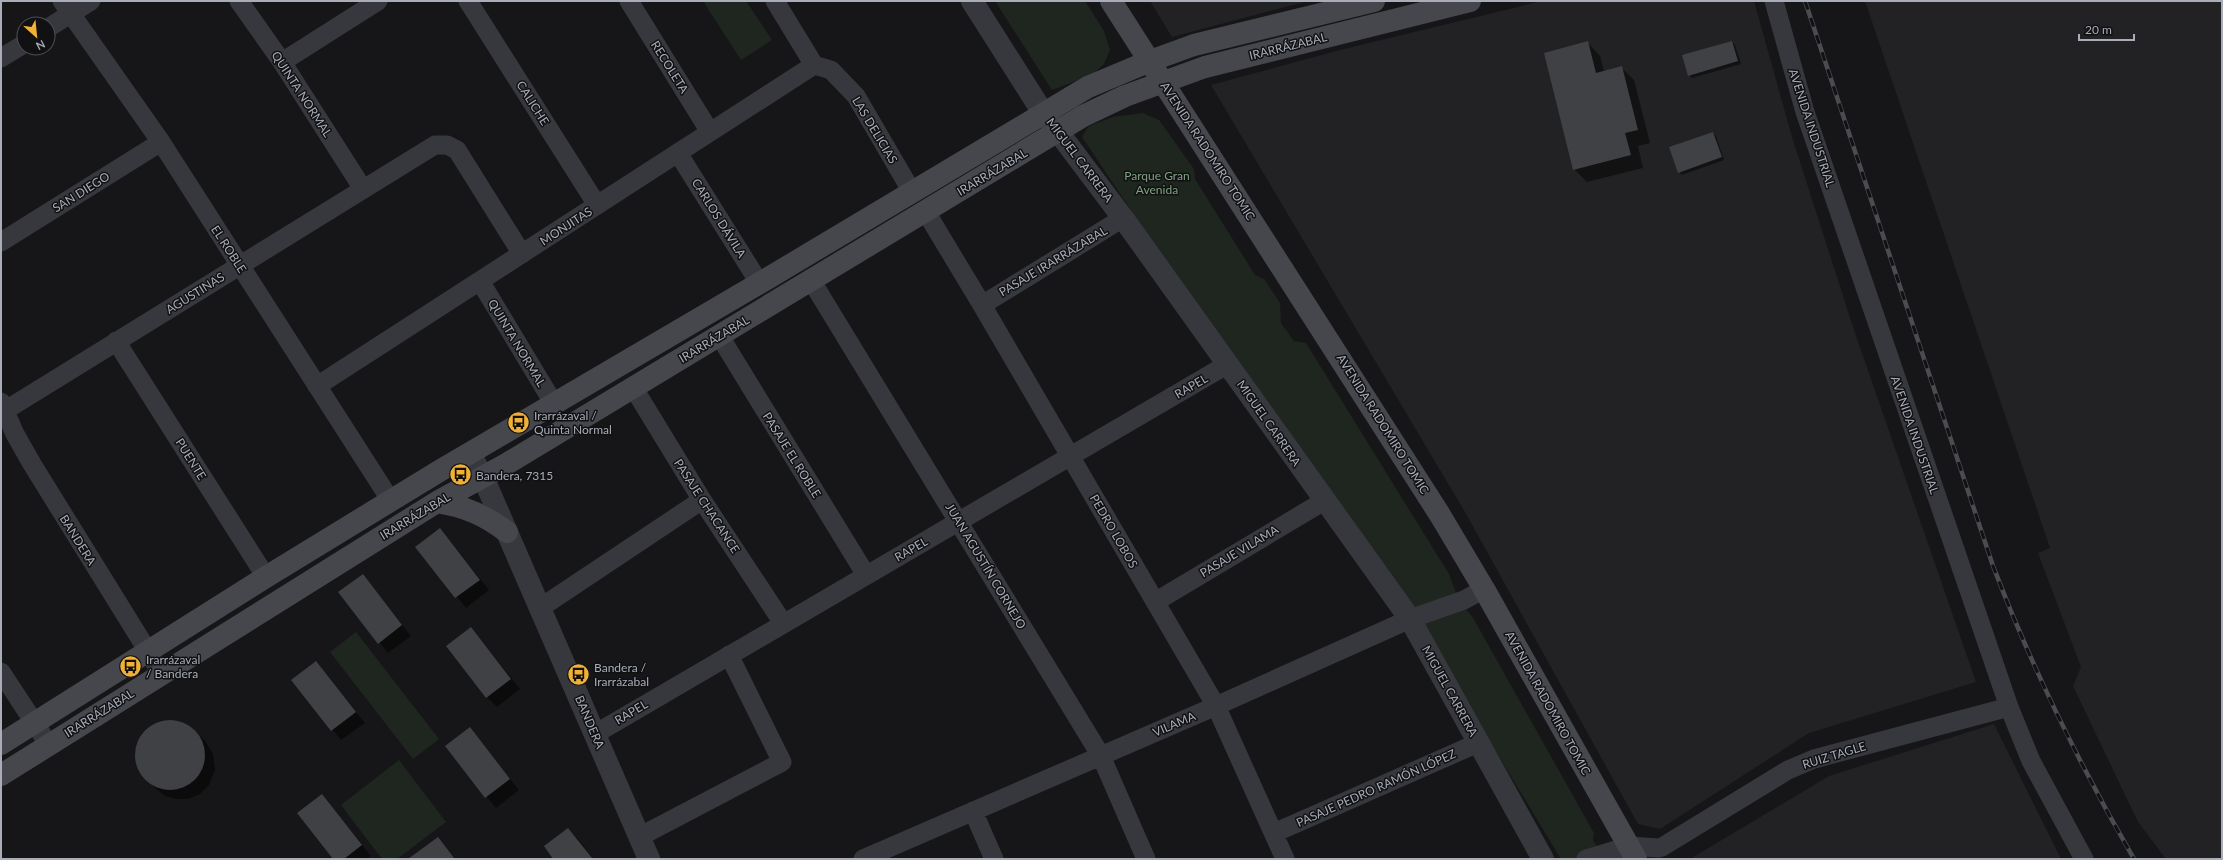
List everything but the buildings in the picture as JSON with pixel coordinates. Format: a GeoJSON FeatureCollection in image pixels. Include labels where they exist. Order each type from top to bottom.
{"type":"FeatureCollection","features":[{"type":"Feature","properties":{"kind":"main road","name":"AVENIDA RADOMIRO TOMIC"},"geometry":{"type":"LineString","coordinates":[[1111,1],[1440,515],[1484,589],[1632,853]]}},
{"type":"Feature","properties":{"kind":"main road","name":"IRARRÁZABAL"},"geometry":{"type":"LineString","coordinates":[[1,744],[266,577],[391,501],[760,284],[1044,112],[1088,88],[1150,61],[1194,46],[1374,1]]}},
{"type":"Feature","properties":{"kind":"main road","name":"IRARRÁZABAL"},"geometry":{"type":"LineString","coordinates":[[1,775],[437,502],[483,477],[1107,104],[1163,81],[1205,67],[1470,1]]}},
{"type":"Feature","properties":{"kind":"main road"},"geometry":{"type":"LineString","coordinates":[[437,502],[468,509],[489,519],[507,532]]}},
{"type":"Feature","properties":{"kind":"street"},"geometry":{"type":"LineString","coordinates":[[56,19],[66,8],[92,1]]}},
{"type":"Feature","properties":{"kind":"street","name":"QUINTA NORMAL"},"geometry":{"type":"LineString","coordinates":[[239,1],[282,62],[363,189]]}},
{"type":"Feature","properties":{"kind":"street"},"geometry":{"type":"LineString","coordinates":[[282,62],[378,1]]}},
{"type":"Feature","properties":{"kind":"street","name":"CALICHE"},"geometry":{"type":"LineString","coordinates":[[468,1],[598,205]]}},
{"type":"Feature","properties":{"kind":"street"},"geometry":{"type":"LineString","coordinates":[[775,1],[814,65]]}},
{"type":"Feature","properties":{"kind":"street","name":"MIGUEL CARRERA"},"geometry":{"type":"LineString","coordinates":[[972,1],[1058,132],[1123,218],[1324,501],[1410,619],[1543,859]]}},
{"type":"Feature","properties":{"kind":"street","name":"AVENIDA INDUSTRIAL"},"geometry":{"type":"LineString","coordinates":[[1774,1],[1805,112],[2009,707],[2031,761],[2084,859]]}},
{"type":"Feature","properties":{"kind":"street","name":"RECOLETA"},"geometry":{"type":"LineString","coordinates":[[634,3],[710,132]]}},
{"type":"Feature","properties":{"kind":"street","name":"EL ROBLE"},"geometry":{"type":"LineString","coordinates":[[66,8],[161,142],[391,501]]}},
{"type":"Feature","properties":{"kind":"street"},"geometry":{"type":"LineString","coordinates":[[1,58],[16,49]]}},
{"type":"Feature","properties":{"kind":"street","name":"MONJITAS"},"geometry":{"type":"LineString","coordinates":[[317,386],[814,65]]}},
{"type":"Feature","properties":{"kind":"street","name":"LAS DELICIAS"},"geometry":{"type":"LineString","coordinates":[[814,65],[831,70],[856,96],[912,192]]}},
{"type":"Feature","properties":{"kind":"street","name":"SAN DIEGO"},"geometry":{"type":"LineString","coordinates":[[1,242],[161,142]]}},
{"type":"Feature","properties":{"kind":"street","name":"AGUSTINAS"},"geometry":{"type":"LineString","coordinates":[[2,409],[116,341],[430,148],[441,144],[457,150],[522,254]]}},
{"type":"Feature","properties":{"kind":"street","name":"CARLOS DÁVILA"},"geometry":{"type":"LineString","coordinates":[[678,153],[760,284]]}},
{"type":"Feature","properties":{"kind":"street","name":"PEDRO LOBOS"},"geometry":{"type":"LineString","coordinates":[[926,212],[982,304],[1216,706],[1286,859]]}},
{"type":"Feature","properties":{"kind":"street","name":"PASAJE IRARRÁZABAL"},"geometry":{"type":"LineString","coordinates":[[982,304],[1123,218]]}},
{"type":"Feature","properties":{"kind":"street","name":"JUAN AGUSTÍN CORNEJO"},"geometry":{"type":"LineString","coordinates":[[811,280],[1101,756],[1146,859]]}},
{"type":"Feature","properties":{"kind":"street","name":"QUINTA NORMAL"},"geometry":{"type":"LineString","coordinates":[[480,281],[554,404]]}},
{"type":"Feature","properties":{"kind":"street","name":"PASAJE EL ROBLE"},"geometry":{"type":"LineString","coordinates":[[719,335],[866,575]]}},
{"type":"Feature","properties":{"kind":"street","name":"PUENTE"},"geometry":{"type":"LineString","coordinates":[[116,341],[266,577]]}},
{"type":"Feature","properties":{"kind":"street","name":"RAPEL"},"geometry":{"type":"LineString","coordinates":[[595,734],[1228,364]]}},
{"type":"Feature","properties":{"kind":"street","name":"PASAJE CHACANCE"},"geometry":{"type":"LineString","coordinates":[[633,387],[702,500],[783,623]]}},
{"type":"Feature","properties":{"kind":"street","name":"BANDERA"},"geometry":{"type":"LineString","coordinates":[[2,409],[32,464],[162,674]]}},
{"type":"Feature","properties":{"kind":"street","name":"BANDERA"},"geometry":{"type":"LineString","coordinates":[[470,454],[483,477],[649,859]]}},
{"type":"Feature","properties":{"kind":"street"},"geometry":{"type":"LineString","coordinates":[[540,608],[702,500]]}},
{"type":"Feature","properties":{"kind":"street","name":"PASAJE VILAMA"},"geometry":{"type":"LineString","coordinates":[[1155,602],[1324,501]]}},
{"type":"Feature","properties":{"kind":"street","name":"VILAMA"},"geometry":{"type":"LineString","coordinates":[[863,859],[1216,706],[1410,619],[1464,600],[1484,589]]}},
{"type":"Feature","properties":{"kind":"street"},"geometry":{"type":"LineString","coordinates":[[639,837],[782,762],[729,655]]}},
{"type":"Feature","properties":{"kind":"street"},"geometry":{"type":"LineString","coordinates":[[1,672],[49,744]]}},
{"type":"Feature","properties":{"kind":"street","name":"RUIZ TAGLE"},"geometry":{"type":"LineString","coordinates":[[1632,853],[1658,848],[1673,842],[1788,770],[1814,759],[2009,707]]}},
{"type":"Feature","properties":{"kind":"street","name":"PASAJE PEDRO RAMÓN LÓPEZ"},"geometry":{"type":"LineString","coordinates":[[1274,833],[1478,743]]}},
{"type":"Feature","properties":{"kind":"street"},"geometry":{"type":"LineString","coordinates":[[973,812],[994,859]]}},
{"type":"Feature","properties":{"kind":"street"},"geometry":{"type":"LineString","coordinates":[[1586,859],[1632,853]]}},
{"type":"Feature","properties":{"kind":"shaded area"},"geometry":{"type":"Polygon","coordinates":[[[1150,1],[1308,1],[1172,37],[1150,1]]]}},
{"type":"Feature","properties":{"kind":"shaded area"},"geometry":{"type":"Polygon","coordinates":[[[1542,1],[1754,1],[1792,137],[1854,330],[1976,682],[1809,733],[1660,829],[1638,824],[1465,512],[1211,85],[1340,50],[1542,1]]]}},
{"type":"Feature","properties":{"kind":"shaded area"},"geometry":{"type":"Polygon","coordinates":[[[1865,1],[2222,1],[2222,859],[2166,859],[2138,822],[2073,686],[2081,667],[2038,553],[2050,548],[1865,1]]]}},
{"type":"Feature","properties":{"kind":"shaded area"},"geometry":{"type":"Polygon","coordinates":[[[1994,724],[2061,859],[1690,859],[1829,776],[1994,724]]]}},
{"type":"Feature","properties":{"kind":"green space"},"geometry":{"type":"Polygon","coordinates":[[[703,1],[746,1],[772,40],[741,60],[703,1]]]}},
{"type":"Feature","properties":{"kind":"green space"},"geometry":{"type":"Polygon","coordinates":[[[995,1],[1085,1],[1104,31],[1110,50],[1104,64],[1092,75],[1052,90],[995,1]]]}},
{"type":"Feature","properties":{"kind":"green space","name":"Parque Gran Avenida"},"geometry":{"type":"Polygon","coordinates":[[[1143,113],[1159,120],[1194,169],[1195,179],[1255,275],[1264,279],[1280,303],[1281,323],[1294,341],[1306,343],[1449,574],[1460,603],[1472,616],[1594,833],[1593,840],[1604,859],[1561,859],[1414,616],[1232,361],[1082,137],[1089,126],[1113,117],[1143,113]]]}},
{"type":"Feature","properties":{"kind":"green space"},"geometry":{"type":"Polygon","coordinates":[[[356,632],[439,739],[413,759],[330,652],[356,632]]]}},
{"type":"Feature","properties":{"kind":"green space"},"geometry":{"type":"Polygon","coordinates":[[[399,760],[446,822],[397,859],[382,859],[341,805],[399,760]]]}},
{"type":"Feature","properties":{"kind":"railway"},"geometry":{"type":"LineString","coordinates":[[1805,1],[1993,566],[2040,678],[2094,787],[2134,859]]}},
{"type":"Feature","properties":{"kind":"place","name":"Irarrázaval / Quinta Normal"},"geometry":{"type":"Point","coordinates":[519,422]}},
{"type":"Feature","properties":{"kind":"place","name":"Bandera, 7315"},"geometry":{"type":"Point","coordinates":[461,475]}},
{"type":"Feature","properties":{"kind":"place","name":"Irarrázaval / Bandera"},"geometry":{"type":"Point","coordinates":[130,666]}},
{"type":"Feature","properties":{"kind":"place","name":"Bandera / Irarrázabal"},"geometry":{"type":"Point","coordinates":[578,674]}}]}
